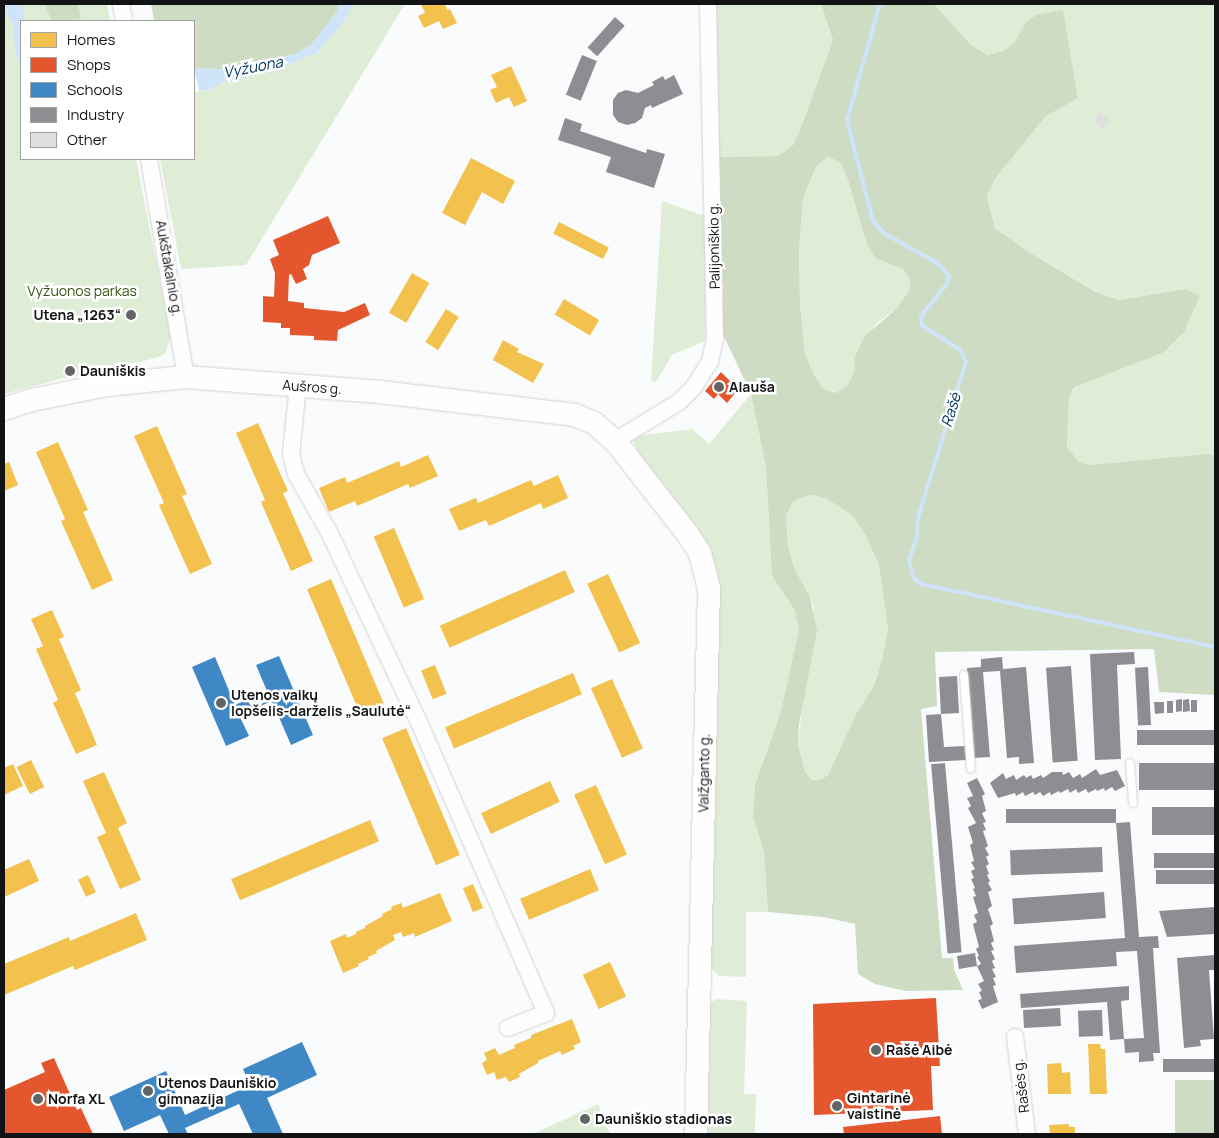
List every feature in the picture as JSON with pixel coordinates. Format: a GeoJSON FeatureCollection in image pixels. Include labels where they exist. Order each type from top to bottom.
{"type":"FeatureCollection","features":[{"type":"Feature","properties":{"kind":"street"},"geometry":{"type":"LineString","coordinates":[[121,4],[124,20]]}},
{"type":"Feature","properties":{"kind":"street","name":"Palijoniškio g."},"geometry":{"type":"LineString","coordinates":[[616,441],[678,402],[694,387],[710,361],[715,339],[708,4]]}},
{"type":"Feature","properties":{"kind":"street","name":"Aukštakalnio g."},"geometry":{"type":"LineString","coordinates":[[149,160],[186,377]]}},
{"type":"Feature","properties":{"kind":"street","name":"Aušros g."},"geometry":{"type":"LineString","coordinates":[[4,409],[32,400],[106,385],[186,377],[380,392],[575,415],[594,423],[616,441]]}},
{"type":"Feature","properties":{"kind":"street"},"geometry":{"type":"LineString","coordinates":[[298,386],[291,454],[296,474],[329,532],[418,720],[546,1013],[508,1028]]}},
{"type":"Feature","properties":{"kind":"street","name":"Vaižganto g."},"geometry":{"type":"LineString","coordinates":[[616,441],[688,533],[700,553],[709,588],[696,1134]]}},
{"type":"Feature","properties":{"kind":"street","name":"Rašės g."},"geometry":{"type":"LineString","coordinates":[[1015,1037],[1027,1134]]}},
{"type":"Feature","properties":{"kind":"lane"},"geometry":{"type":"LineString","coordinates":[[964,675],[971,769]]}},
{"type":"Feature","properties":{"kind":"lane"},"geometry":{"type":"LineString","coordinates":[[1130,763],[1133,803]]}},
{"type":"Feature","properties":{"kind":"green space","name":"Vyžuonos parkas"},"geometry":{"type":"Polygon","coordinates":[[[4,4],[107,4],[110,20],[20,20],[20,160],[136,160],[171,336],[165,354],[156,358],[60,379],[4,394],[4,4]]]}},
{"type":"Feature","properties":{"kind":"green space"},"geometry":{"type":"Polygon","coordinates":[[[44,4],[78,4],[81,19],[52,20],[44,4]]]}},
{"type":"Feature","properties":{"kind":"green space"},"geometry":{"type":"Polygon","coordinates":[[[151,4],[339,4],[338,11],[311,45],[296,54],[219,70],[195,69],[195,20],[154,20],[151,4]]]}},
{"type":"Feature","properties":{"kind":"green space"},"geometry":{"type":"Polygon","coordinates":[[[352,4],[405,4],[246,265],[181,269],[160,160],[195,160],[195,92],[209,90],[224,82],[276,70],[318,52],[346,19],[352,4]]]}},
{"type":"Feature","properties":{"kind":"green space"},"geometry":{"type":"Polygon","coordinates":[[[713,4],[821,4],[833,40],[793,145],[778,156],[718,157],[713,4]]]}},
{"type":"Feature","properties":{"kind":"green space"},"geometry":{"type":"Polygon","coordinates":[[[821,4],[934,4],[971,45],[988,55],[1003,51],[1014,43],[1025,23],[1036,15],[1063,10],[1078,98],[1045,117],[995,179],[987,196],[995,228],[1027,251],[1096,292],[1119,300],[1185,289],[1200,296],[1184,332],[1164,352],[1075,387],[1071,392],[1069,400],[1067,447],[1079,462],[1089,465],[1205,454],[1215,455],[1215,695],[1159,692],[1154,649],[935,652],[937,706],[921,709],[942,958],[953,958],[954,970],[963,990],[906,991],[875,984],[858,974],[855,924],[823,917],[768,912],[764,852],[753,817],[755,785],[781,711],[799,629],[794,609],[772,576],[766,467],[751,394],[721,330],[723,293],[718,157],[778,156],[793,145],[833,40],[821,4]],[[828,157],[816,166],[803,199],[799,249],[800,304],[805,353],[813,373],[823,388],[835,393],[847,386],[854,372],[855,357],[864,337],[896,309],[909,291],[910,279],[903,269],[875,258],[866,242],[848,180],[840,162],[828,157]],[[811,495],[792,503],[786,516],[788,545],[794,568],[810,597],[817,630],[799,725],[798,744],[805,772],[812,780],[820,780],[828,775],[856,714],[874,686],[882,660],[888,628],[879,565],[866,536],[853,516],[825,498],[811,495]]]}},
{"type":"Feature","properties":{"kind":"green space"},"geometry":{"type":"Polygon","coordinates":[[[934,4],[1215,4],[1215,455],[1205,454],[1089,465],[1079,462],[1067,447],[1071,392],[1185,289],[1119,300],[1097,292],[1027,251],[995,228],[987,196],[995,179],[1045,117],[1078,98],[1063,11],[1036,15],[1025,23],[1014,43],[1003,51],[988,55],[971,45],[934,4]]]}},
{"type":"Feature","properties":{"kind":"green space"},"geometry":{"type":"Polygon","coordinates":[[[828,157],[840,162],[848,180],[866,242],[875,258],[903,269],[910,279],[909,291],[896,309],[877,323],[855,357],[854,372],[847,386],[836,393],[823,388],[813,373],[805,353],[800,304],[799,249],[803,199],[816,166],[828,157]]]}},
{"type":"Feature","properties":{"kind":"green space"},"geometry":{"type":"Polygon","coordinates":[[[662,201],[705,216],[705,341],[672,355],[656,382],[651,381],[662,201]]]}},
{"type":"Feature","properties":{"kind":"green space"},"geometry":{"type":"Polygon","coordinates":[[[751,394],[766,467],[772,576],[794,609],[799,629],[781,711],[755,785],[753,817],[764,852],[768,912],[746,912],[746,977],[720,976],[711,969],[710,964],[719,591],[717,570],[710,547],[637,452],[633,440],[636,436],[692,429],[709,444],[751,394]]]}},
{"type":"Feature","properties":{"kind":"green space"},"geometry":{"type":"Polygon","coordinates":[[[811,495],[825,498],[840,506],[853,516],[866,536],[879,565],[888,628],[882,660],[874,686],[856,714],[828,775],[820,780],[812,780],[805,772],[798,744],[814,606],[794,568],[788,545],[786,516],[792,503],[811,495]]]}},
{"type":"Feature","properties":{"kind":"green space"},"geometry":{"type":"Polygon","coordinates":[[[717,999],[747,1001],[744,1094],[756,1094],[755,1134],[705,1134],[708,1008],[711,1002],[717,999]]]}},
{"type":"Feature","properties":{"kind":"green space"},"geometry":{"type":"Polygon","coordinates":[[[1175,1080],[1215,1080],[1215,1134],[1175,1134],[1175,1080]]]}},
{"type":"Feature","properties":{"kind":"green space","name":"Dauniškio stadionas"},"geometry":{"type":"Polygon","coordinates":[[[598,1104],[610,1134],[533,1134],[598,1104]]]}},
{"type":"Feature","properties":{"kind":"water"},"geometry":{"type":"Polygon","coordinates":[[[4,4],[20,4],[24,11],[24,20],[20,20],[20,64],[16,55],[13,25],[4,8],[4,4]]]}},
{"type":"Feature","properties":{"kind":"water","name":"Vyžuona"},"geometry":{"type":"Polygon","coordinates":[[[339,4],[352,5],[346,19],[318,52],[276,70],[224,82],[209,90],[199,91],[195,69],[219,70],[241,67],[296,54],[311,45],[337,11],[339,4]]]}},
{"type":"Feature","properties":{"kind":"building: Homes"},"geometry":{"type":"Polygon","coordinates":[[[421,4],[445,4],[447,10],[450,9],[457,23],[443,29],[439,21],[424,28],[418,16],[425,13],[421,4]]]}},
{"type":"Feature","properties":{"kind":"building: Homes"},"geometry":{"type":"Polygon","coordinates":[[[511,66],[527,101],[514,107],[509,97],[496,103],[490,90],[497,87],[491,75],[511,66]]]}},
{"type":"Feature","properties":{"kind":"building: Homes"},"geometry":{"type":"Polygon","coordinates":[[[471,158],[515,181],[503,204],[482,192],[465,225],[442,213],[471,158]]]}},
{"type":"Feature","properties":{"kind":"building: Homes"},"geometry":{"type":"Polygon","coordinates":[[[559,222],[609,247],[603,259],[553,234],[559,222]]]}},
{"type":"Feature","properties":{"kind":"building: Homes"},"geometry":{"type":"Polygon","coordinates":[[[412,273],[429,283],[406,323],[389,313],[412,273]]]}},
{"type":"Feature","properties":{"kind":"building: Homes"},"geometry":{"type":"Polygon","coordinates":[[[564,299],[599,320],[590,336],[555,314],[564,299]]]}},
{"type":"Feature","properties":{"kind":"building: Homes"},"geometry":{"type":"Polygon","coordinates":[[[446,309],[459,317],[438,350],[425,342],[446,309]]]}},
{"type":"Feature","properties":{"kind":"building: Homes"},"geometry":{"type":"Polygon","coordinates":[[[503,340],[519,349],[517,352],[544,364],[533,383],[493,360],[503,340]]]}},
{"type":"Feature","properties":{"kind":"building: Homes"},"geometry":{"type":"Polygon","coordinates":[[[258,423],[288,491],[283,493],[313,561],[291,571],[261,502],[265,500],[236,433],[258,423]]]}},
{"type":"Feature","properties":{"kind":"building: Homes"},"geometry":{"type":"Polygon","coordinates":[[[157,426],[187,494],[182,496],[212,564],[190,574],[159,505],[164,503],[134,436],[157,426]]]}},
{"type":"Feature","properties":{"kind":"building: Homes"},"geometry":{"type":"Polygon","coordinates":[[[58,442],[88,510],[83,512],[113,580],[92,590],[61,521],[65,519],[36,452],[58,442]]]}},
{"type":"Feature","properties":{"kind":"building: Homes"},"geometry":{"type":"Polygon","coordinates":[[[428,455],[438,476],[410,488],[408,484],[357,506],[355,501],[329,512],[319,488],[345,477],[347,483],[399,461],[401,467],[428,455]]]}},
{"type":"Feature","properties":{"kind":"building: Homes"},"geometry":{"type":"Polygon","coordinates":[[[9,462],[18,485],[4,491],[4,464],[9,462]]]}},
{"type":"Feature","properties":{"kind":"building: Homes"},"geometry":{"type":"Polygon","coordinates":[[[558,475],[568,498],[543,509],[541,503],[489,526],[486,520],[459,531],[449,509],[476,498],[478,503],[531,480],[534,486],[558,475]]]}},
{"type":"Feature","properties":{"kind":"building: Homes"},"geometry":{"type":"Polygon","coordinates":[[[394,528],[424,599],[404,607],[374,537],[394,528]]]}},
{"type":"Feature","properties":{"kind":"building: Homes"},"geometry":{"type":"Polygon","coordinates":[[[565,570],[575,592],[450,648],[440,626],[565,570]]]}},
{"type":"Feature","properties":{"kind":"building: Homes"},"geometry":{"type":"Polygon","coordinates":[[[608,574],[640,643],[619,653],[587,584],[608,574]]]}},
{"type":"Feature","properties":{"kind":"building: Homes"},"geometry":{"type":"Polygon","coordinates":[[[331,579],[384,704],[360,714],[307,589],[331,579]]]}},
{"type":"Feature","properties":{"kind":"building: Homes"},"geometry":{"type":"Polygon","coordinates":[[[52,610],[64,637],[59,639],[81,690],[75,693],[97,745],[76,754],[53,703],[58,700],[36,649],[43,646],[31,619],[52,610]]]}},
{"type":"Feature","properties":{"kind":"building: Homes"},"geometry":{"type":"Polygon","coordinates":[[[435,665],[447,694],[433,699],[421,671],[435,665]]]}},
{"type":"Feature","properties":{"kind":"building: Homes"},"geometry":{"type":"Polygon","coordinates":[[[573,673],[582,694],[454,748],[445,727],[573,673]]]}},
{"type":"Feature","properties":{"kind":"building: Homes"},"geometry":{"type":"Polygon","coordinates":[[[612,679],[643,748],[622,758],[591,688],[612,679]]]}},
{"type":"Feature","properties":{"kind":"building: Homes"},"geometry":{"type":"Polygon","coordinates":[[[406,728],[460,855],[436,865],[382,738],[406,728]]]}},
{"type":"Feature","properties":{"kind":"building: Homes"},"geometry":{"type":"Polygon","coordinates":[[[31,760],[44,787],[30,794],[17,767],[31,760]]]}},
{"type":"Feature","properties":{"kind":"building: Homes"},"geometry":{"type":"Polygon","coordinates":[[[13,764],[23,786],[4,795],[4,768],[13,764]]]}},
{"type":"Feature","properties":{"kind":"building: Homes"},"geometry":{"type":"Polygon","coordinates":[[[104,772],[127,823],[118,828],[141,880],[120,889],[97,837],[106,833],[83,781],[104,772]]]}},
{"type":"Feature","properties":{"kind":"building: Homes"},"geometry":{"type":"Polygon","coordinates":[[[550,781],[560,802],[491,834],[481,813],[550,781]]]}},
{"type":"Feature","properties":{"kind":"building: Homes"},"geometry":{"type":"Polygon","coordinates":[[[596,785],[627,854],[605,864],[574,795],[596,785]]]}},
{"type":"Feature","properties":{"kind":"building: Homes"},"geometry":{"type":"Polygon","coordinates":[[[370,820],[379,841],[240,900],[231,879],[370,820]]]}},
{"type":"Feature","properties":{"kind":"building: Homes"},"geometry":{"type":"Polygon","coordinates":[[[29,859],[39,881],[4,897],[4,870],[29,859]]]}},
{"type":"Feature","properties":{"kind":"building: Homes"},"geometry":{"type":"Polygon","coordinates":[[[590,869],[599,890],[529,920],[520,899],[590,869]]]}},
{"type":"Feature","properties":{"kind":"building: Homes"},"geometry":{"type":"Polygon","coordinates":[[[88,875],[96,892],[86,897],[78,880],[88,875]]]}},
{"type":"Feature","properties":{"kind":"building: Homes"},"geometry":{"type":"Polygon","coordinates":[[[473,884],[483,908],[473,912],[463,888],[473,884]]]}},
{"type":"Feature","properties":{"kind":"building: Homes"},"geometry":{"type":"Polygon","coordinates":[[[440,893],[452,921],[415,937],[414,933],[403,937],[401,932],[393,935],[395,940],[376,951],[377,953],[368,957],[369,959],[358,964],[359,966],[343,973],[330,941],[346,934],[347,938],[356,934],[365,926],[383,916],[382,914],[392,909],[391,907],[401,903],[403,908],[440,893]]]}},
{"type":"Feature","properties":{"kind":"building: Homes"},"geometry":{"type":"Polygon","coordinates":[[[136,913],[147,940],[75,970],[73,966],[4,995],[4,964],[69,937],[70,941],[136,913]]]}},
{"type":"Feature","properties":{"kind":"building: Homes"},"geometry":{"type":"Polygon","coordinates":[[[610,962],[626,996],[599,1009],[583,975],[610,962]]]}},
{"type":"Feature","properties":{"kind":"building: Homes"},"geometry":{"type":"Polygon","coordinates":[[[572,1019],[581,1042],[573,1046],[575,1049],[562,1055],[560,1051],[538,1061],[538,1063],[519,1074],[520,1077],[509,1082],[506,1077],[497,1080],[494,1072],[487,1075],[482,1063],[487,1060],[484,1053],[495,1048],[499,1055],[515,1048],[514,1045],[531,1038],[531,1035],[572,1019]]]}},
{"type":"Feature","properties":{"kind":"building: Homes"},"geometry":{"type":"Polygon","coordinates":[[[1088,1044],[1100,1044],[1101,1049],[1105,1049],[1107,1094],[1090,1094],[1088,1044]]]}},
{"type":"Feature","properties":{"kind":"building: Homes"},"geometry":{"type":"Polygon","coordinates":[[[1061,1063],[1062,1073],[1070,1072],[1071,1094],[1048,1094],[1047,1064],[1061,1063]]]}},
{"type":"Feature","properties":{"kind":"building: Homes"},"geometry":{"type":"Polygon","coordinates":[[[1069,1124],[1069,1127],[1075,1127],[1075,1134],[1050,1134],[1049,1125],[1069,1124]]]}},
{"type":"Feature","properties":{"kind":"building: Shops"},"geometry":{"type":"Polygon","coordinates":[[[328,216],[340,243],[312,255],[309,265],[303,269],[307,279],[296,284],[291,274],[289,275],[288,301],[304,303],[304,308],[344,312],[365,303],[370,315],[338,330],[337,341],[314,340],[314,336],[290,335],[290,328],[281,328],[281,323],[263,322],[263,296],[274,297],[275,273],[270,259],[279,255],[273,240],[328,216]]]}},
{"type":"Feature","properties":{"kind":"building: Shops","name":"Alauša"},"geometry":{"type":"Polygon","coordinates":[[[721,372],[730,381],[727,384],[736,392],[727,403],[718,394],[714,399],[705,391],[721,372]]]}},
{"type":"Feature","properties":{"kind":"building: Shops","name":"Rašė Aibė"},"geometry":{"type":"Polygon","coordinates":[[[936,998],[940,1066],[931,1066],[933,1110],[814,1115],[813,1004],[936,998]]]}},
{"type":"Feature","properties":{"kind":"building: Shops","name":"Norfa XL"},"geometry":{"type":"Polygon","coordinates":[[[54,1058],[77,1110],[81,1108],[93,1134],[5,1134],[4,1090],[45,1072],[41,1063],[54,1058]]]}},
{"type":"Feature","properties":{"kind":"building: Shops"},"geometry":{"type":"Polygon","coordinates":[[[940,1116],[942,1134],[844,1134],[843,1127],[940,1116]]]}},
{"type":"Feature","properties":{"kind":"building: Schools","name":"Utenos vaikų lopšelis-darželis „Saulutė“"},"geometry":{"type":"Polygon","coordinates":[[[279,656],[313,735],[291,745],[272,701],[239,715],[249,736],[226,746],[192,667],[215,657],[235,705],[267,691],[256,665],[279,656]]]}},
{"type":"Feature","properties":{"kind":"building: Schools","name":"Utenos Dauniškio gimnazija"},"geometry":{"type":"Polygon","coordinates":[[[302,1042],[317,1075],[267,1098],[283,1134],[253,1134],[239,1104],[185,1128],[188,1134],[169,1134],[160,1115],[124,1131],[109,1097],[166,1071],[185,1115],[250,1085],[243,1069],[302,1042]]]}},
{"type":"Feature","properties":{"kind":"building: Industry"},"geometry":{"type":"Polygon","coordinates":[[[615,17],[625,26],[597,56],[588,47],[615,17]]]}},
{"type":"Feature","properties":{"kind":"building: Industry"},"geometry":{"type":"Polygon","coordinates":[[[582,55],[597,61],[581,101],[566,95],[582,55]]]}},
{"type":"Feature","properties":{"kind":"building: Industry"},"geometry":{"type":"Polygon","coordinates":[[[674,75],[683,94],[652,108],[651,105],[645,108],[642,118],[635,123],[627,125],[618,122],[613,115],[613,100],[618,93],[626,90],[638,93],[654,85],[652,82],[663,76],[665,80],[674,75]]]}},
{"type":"Feature","properties":{"kind":"building: Industry"},"geometry":{"type":"Polygon","coordinates":[[[565,118],[582,124],[580,131],[646,153],[647,149],[665,154],[654,188],[606,172],[611,157],[558,140],[565,118]]]}},
{"type":"Feature","properties":{"kind":"building: Industry"},"geometry":{"type":"Polygon","coordinates":[[[1134,652],[1135,664],[1117,665],[1121,759],[1095,760],[1090,654],[1134,652]]]}},
{"type":"Feature","properties":{"kind":"building: Industry"},"geometry":{"type":"Polygon","coordinates":[[[1002,657],[1003,669],[1026,667],[1034,763],[1019,764],[1019,757],[1007,758],[1000,671],[983,672],[990,757],[974,758],[967,668],[981,667],[981,659],[1002,657]]]}},
{"type":"Feature","properties":{"kind":"building: Industry"},"geometry":{"type":"Polygon","coordinates":[[[1071,666],[1078,761],[1053,763],[1046,668],[1071,666]]]}},
{"type":"Feature","properties":{"kind":"building: Industry"},"geometry":{"type":"Polygon","coordinates":[[[1148,667],[1151,725],[1138,726],[1135,668],[1148,667]]]}},
{"type":"Feature","properties":{"kind":"building: Industry"},"geometry":{"type":"Polygon","coordinates":[[[957,676],[959,713],[941,714],[939,677],[957,676]]]}},
{"type":"Feature","properties":{"kind":"building: Industry"},"geometry":{"type":"Polygon","coordinates":[[[1182,699],[1182,711],[1176,712],[1176,700],[1182,699]]]}},
{"type":"Feature","properties":{"kind":"building: Industry"},"geometry":{"type":"Polygon","coordinates":[[[1189,699],[1190,711],[1183,712],[1183,700],[1189,699]]]}},
{"type":"Feature","properties":{"kind":"building: Industry"},"geometry":{"type":"Polygon","coordinates":[[[1191,700],[1197,700],[1197,712],[1191,712],[1191,700]]]}},
{"type":"Feature","properties":{"kind":"building: Industry"},"geometry":{"type":"Polygon","coordinates":[[[1167,701],[1173,701],[1173,713],[1167,713],[1167,701]]]}},
{"type":"Feature","properties":{"kind":"building: Industry"},"geometry":{"type":"Polygon","coordinates":[[[1154,702],[1164,702],[1164,713],[1155,714],[1154,702]]]}},
{"type":"Feature","properties":{"kind":"building: Industry"},"geometry":{"type":"Polygon","coordinates":[[[941,714],[944,747],[965,746],[966,760],[929,762],[926,715],[941,714]]]}},
{"type":"Feature","properties":{"kind":"building: Industry"},"geometry":{"type":"Polygon","coordinates":[[[1137,730],[1215,730],[1215,745],[1137,745],[1137,730]]]}},
{"type":"Feature","properties":{"kind":"building: Industry"},"geometry":{"type":"Polygon","coordinates":[[[945,763],[962,952],[948,953],[931,764],[945,763]]]}},
{"type":"Feature","properties":{"kind":"building: Industry"},"geometry":{"type":"Polygon","coordinates":[[[1139,763],[1215,763],[1215,790],[1139,790],[1139,763]]]}},
{"type":"Feature","properties":{"kind":"building: Industry"},"geometry":{"type":"Polygon","coordinates":[[[1096,769],[1100,775],[1117,770],[1125,786],[1115,791],[1112,787],[1105,791],[1104,788],[1088,793],[1086,789],[1078,793],[1076,789],[1070,793],[1068,789],[1051,795],[1050,792],[1043,796],[1040,792],[1035,795],[1033,792],[1025,796],[1023,792],[1016,796],[1015,793],[998,798],[990,783],[1003,773],[1006,779],[1014,775],[1016,780],[1024,775],[1026,778],[1031,775],[1033,779],[1041,775],[1043,778],[1052,772],[1062,772],[1063,775],[1069,772],[1073,778],[1080,774],[1082,778],[1096,769]]]}},
{"type":"Feature","properties":{"kind":"building: Industry"},"geometry":{"type":"Polygon","coordinates":[[[977,778],[985,794],[982,796],[986,811],[982,813],[986,822],[983,823],[986,830],[983,831],[988,846],[985,848],[989,855],[986,857],[989,864],[986,866],[990,881],[988,883],[992,890],[988,892],[992,906],[988,909],[993,924],[990,926],[994,941],[991,943],[994,950],[991,951],[995,959],[992,961],[995,968],[992,969],[996,977],[993,978],[996,985],[993,986],[998,1002],[982,1009],[978,1000],[982,999],[979,992],[982,991],[978,984],[984,981],[977,966],[981,964],[977,957],[979,956],[976,949],[979,947],[973,924],[977,922],[974,915],[978,913],[973,897],[976,896],[973,889],[975,888],[971,879],[974,878],[971,871],[975,869],[971,862],[974,861],[970,845],[973,843],[968,827],[976,823],[968,808],[971,806],[967,798],[973,796],[967,783],[977,778]]]}},
{"type":"Feature","properties":{"kind":"building: Industry"},"geometry":{"type":"Polygon","coordinates":[[[1152,807],[1215,807],[1215,835],[1152,835],[1152,807]]]}},
{"type":"Feature","properties":{"kind":"building: Industry"},"geometry":{"type":"Polygon","coordinates":[[[1006,809],[1116,809],[1116,823],[1006,823],[1006,809]]]}},
{"type":"Feature","properties":{"kind":"building: Industry"},"geometry":{"type":"Polygon","coordinates":[[[1130,822],[1139,937],[1158,936],[1159,948],[1153,948],[1160,1053],[1153,1053],[1154,1061],[1139,1062],[1139,1052],[1125,1053],[1124,1039],[1144,1038],[1137,951],[1116,952],[1117,966],[1016,973],[1014,946],[1125,938],[1116,823],[1130,822]]]}},
{"type":"Feature","properties":{"kind":"building: Industry"},"geometry":{"type":"Polygon","coordinates":[[[1102,847],[1103,872],[1011,875],[1010,850],[1102,847]]]}},
{"type":"Feature","properties":{"kind":"building: Industry"},"geometry":{"type":"Polygon","coordinates":[[[1154,853],[1215,853],[1215,868],[1154,868],[1154,853]]]}},
{"type":"Feature","properties":{"kind":"building: Industry"},"geometry":{"type":"Polygon","coordinates":[[[1156,870],[1215,870],[1215,884],[1156,884],[1156,870]]]}},
{"type":"Feature","properties":{"kind":"building: Industry"},"geometry":{"type":"Polygon","coordinates":[[[1104,892],[1106,918],[1014,924],[1012,898],[1104,892]]]}},
{"type":"Feature","properties":{"kind":"building: Industry"},"geometry":{"type":"Polygon","coordinates":[[[1215,907],[1215,934],[1167,937],[1159,911],[1215,907]]]}},
{"type":"Feature","properties":{"kind":"building: Industry"},"geometry":{"type":"Polygon","coordinates":[[[975,953],[977,966],[959,969],[957,956],[975,953]]]}},
{"type":"Feature","properties":{"kind":"building: Industry"},"geometry":{"type":"Polygon","coordinates":[[[1215,955],[1215,970],[1209,970],[1214,1039],[1200,1040],[1201,1046],[1184,1048],[1177,958],[1215,955]]]}},
{"type":"Feature","properties":{"kind":"building: Industry"},"geometry":{"type":"Polygon","coordinates":[[[1129,986],[1129,1000],[1121,1001],[1124,1039],[1110,1040],[1107,1002],[1021,1008],[1020,994],[1129,986]]]}},
{"type":"Feature","properties":{"kind":"building: Industry"},"geometry":{"type":"Polygon","coordinates":[[[1060,1008],[1061,1026],[1024,1028],[1023,1010],[1060,1008]]]}},
{"type":"Feature","properties":{"kind":"building: Industry"},"geometry":{"type":"Polygon","coordinates":[[[1102,1010],[1103,1036],[1079,1037],[1078,1011],[1102,1010]]]}},
{"type":"Feature","properties":{"kind":"building: Industry"},"geometry":{"type":"Polygon","coordinates":[[[1163,1059],[1215,1059],[1215,1072],[1163,1072],[1163,1059]]]}},
{"type":"Feature","properties":{"kind":"building: Other"},"geometry":{"type":"Polygon","coordinates":[[[1100,112],[1110,121],[1102,129],[1093,120],[1100,112]]]}},
{"type":"Feature","properties":{"kind":"waterway","name":"Rašė"},"geometry":{"type":"LineString","coordinates":[[880,4],[847,120],[873,221],[885,234],[934,261],[949,277],[947,284],[924,312],[921,318],[922,325],[960,350],[966,362],[918,518],[917,536],[909,560],[913,577],[921,584],[1215,647]]}},
{"type":"Feature","properties":{"kind":"place","name":"Utena „1263“"},"geometry":{"type":"Point","coordinates":[131,315]}},
{"type":"Feature","properties":{"kind":"place","name":"Dauniškis"},"geometry":{"type":"Point","coordinates":[70,371]}},
{"type":"Feature","properties":{"kind":"place","name":"Alauša"},"geometry":{"type":"Point","coordinates":[719,387]}},
{"type":"Feature","properties":{"kind":"place","name":"Utenos vaikų lopšelis-darželis „Saulutė“"},"geometry":{"type":"Point","coordinates":[221,703]}},
{"type":"Feature","properties":{"kind":"place","name":"Rašė Aibė"},"geometry":{"type":"Point","coordinates":[876,1050]}},
{"type":"Feature","properties":{"kind":"place","name":"Utenos Dauniškio gimnazija"},"geometry":{"type":"Point","coordinates":[148,1091]}},
{"type":"Feature","properties":{"kind":"place","name":"Norfa XL"},"geometry":{"type":"Point","coordinates":[38,1099]}},
{"type":"Feature","properties":{"kind":"place","name":"Gintarinė vaistinė"},"geometry":{"type":"Point","coordinates":[837,1106]}},
{"type":"Feature","properties":{"kind":"place","name":"Dauniškio stadionas"},"geometry":{"type":"Point","coordinates":[585,1119]}}]}
